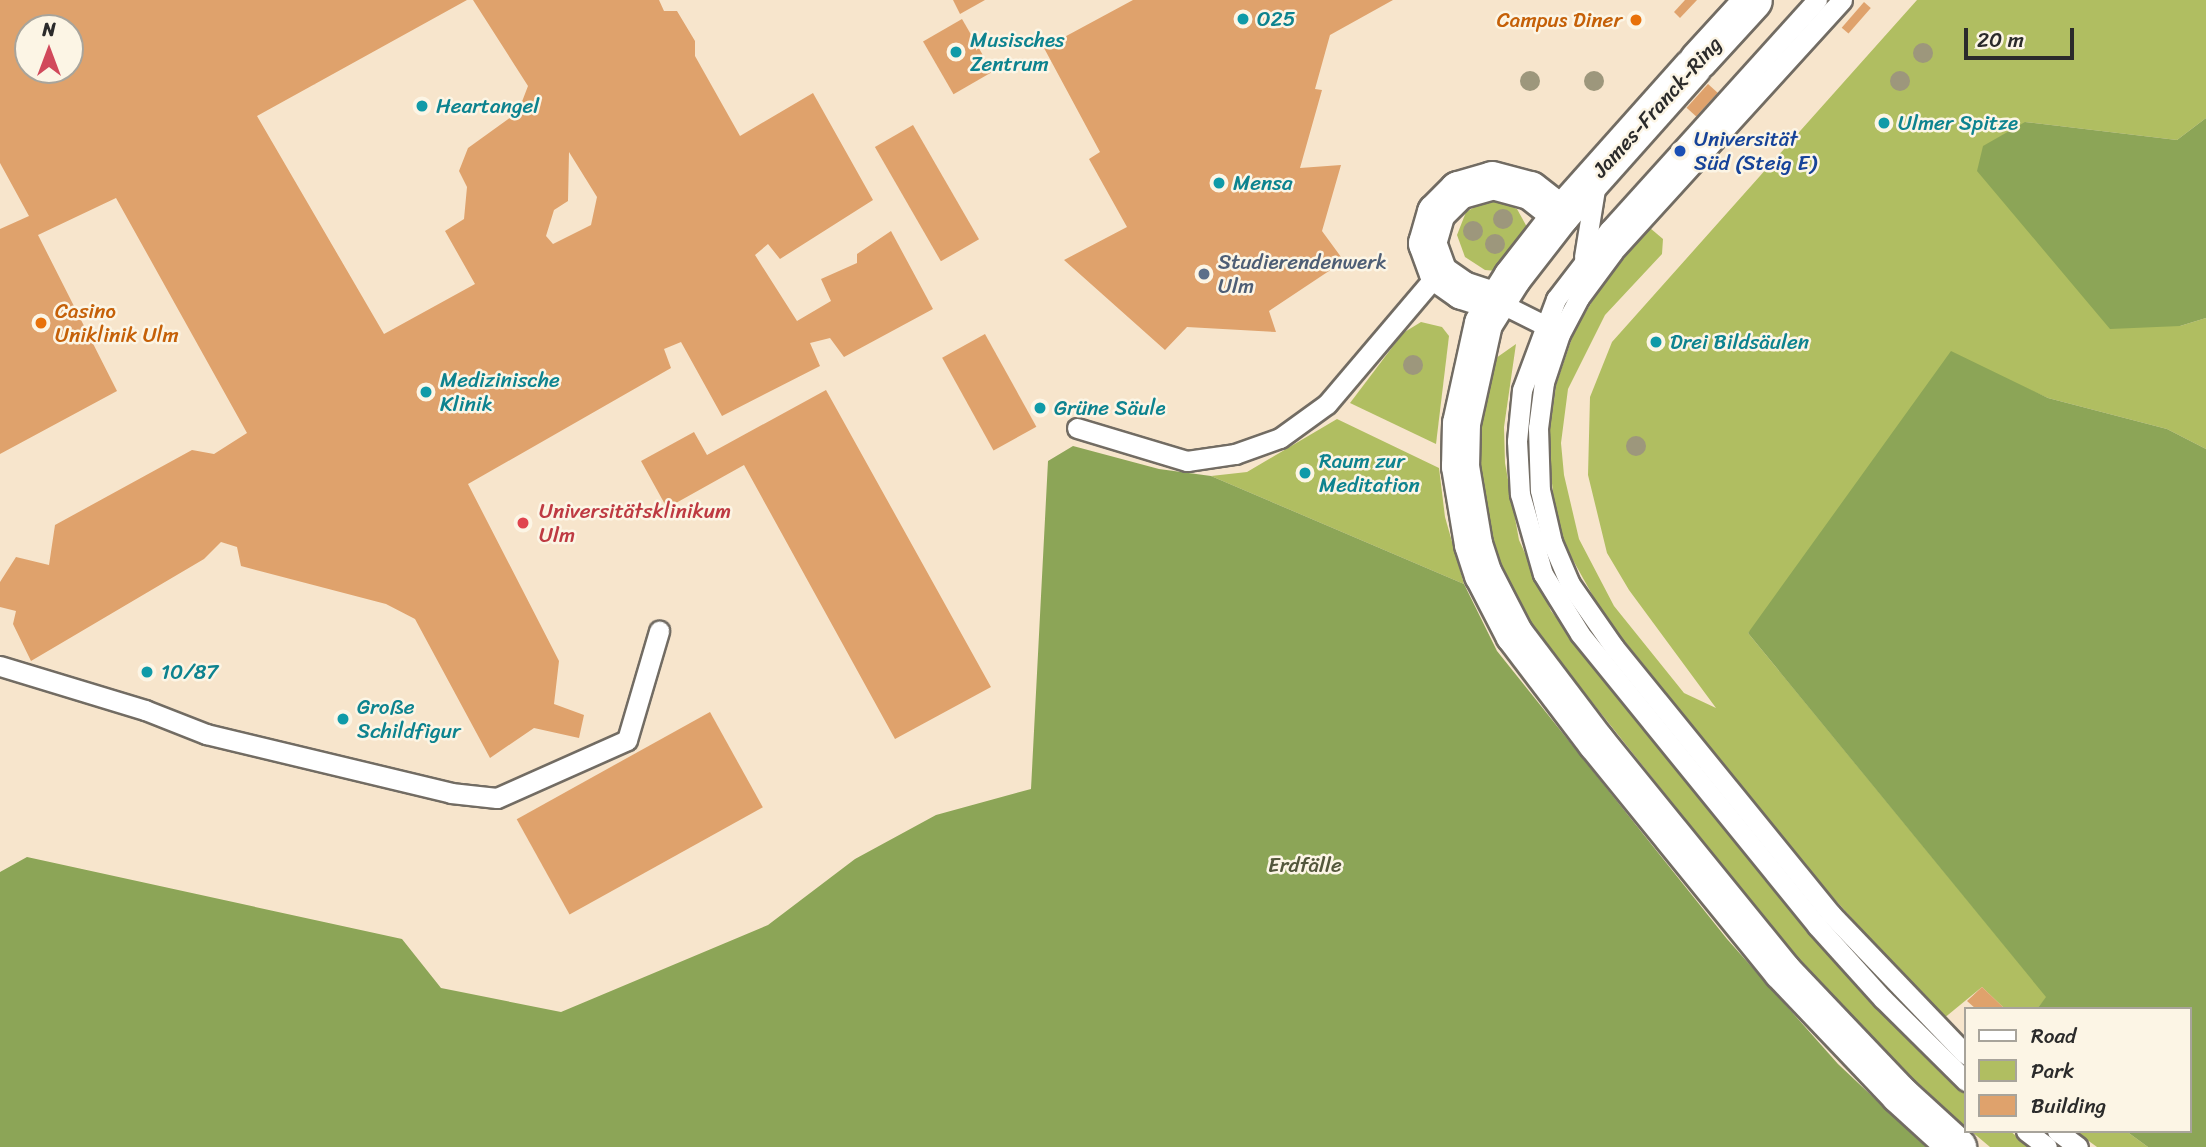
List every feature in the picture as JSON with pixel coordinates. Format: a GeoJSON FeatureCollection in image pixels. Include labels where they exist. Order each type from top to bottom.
{"type":"FeatureCollection","features":[{"type":"Feature","properties":{"kind":"street","name":"James-Franck-Ring"},"geometry":{"type":"LineString","coordinates":[[1753,0],[1597,172],[1574,224],[1496,301],[1483,324],[1469,370],[1460,466],[1474,544],[1497,605],[1534,663],[1782,971],[1889,1085],[1957,1147]]}},
{"type":"Feature","properties":{"kind":"street"},"geometry":{"type":"LineString","coordinates":[[1496,301],[1462,290],[1438,273],[1428,253],[1431,222],[1443,203],[1468,185],[1505,181],[1530,190],[1574,224]]}},
{"type":"Feature","properties":{"kind":"lane"},"geometry":{"type":"LineString","coordinates":[[1817,0],[1584,258],[1522,390],[1517,468],[1526,522],[1555,596],[1594,652],[1817,926],[1883,999],[1965,1080]]}},
{"type":"Feature","properties":{"kind":"lane"},"geometry":{"type":"LineString","coordinates":[[1842,0],[1613,252],[1552,329],[1542,395],[1538,467],[1545,516],[1570,584],[1614,647],[1802,879],[1897,987],[1965,1054]]}},
{"type":"Feature","properties":{"kind":"lane"},"geometry":{"type":"LineString","coordinates":[[1574,224],[1584,258],[1579,298]]}},
{"type":"Feature","properties":{"kind":"lane"},"geometry":{"type":"LineString","coordinates":[[1077,428],[1187,461],[1235,454],[1280,438],[1326,404],[1438,273]]}},
{"type":"Feature","properties":{"kind":"lane"},"geometry":{"type":"LineString","coordinates":[[1496,301],[1552,329]]}},
{"type":"Feature","properties":{"kind":"lane"},"geometry":{"type":"LineString","coordinates":[[0,666],[145,710],[206,734],[451,793],[497,798],[627,740],[659,631]]}},
{"type":"Feature","properties":{"kind":"lane"},"geometry":{"type":"LineString","coordinates":[[2029,1133],[2047,1147]]}},
{"type":"Feature","properties":{"kind":"lane"},"geometry":{"type":"LineString","coordinates":[[2060,1133],[2078,1147]]}},
{"type":"Feature","properties":{"kind":"green space"},"geometry":{"type":"Polygon","coordinates":[[[1917,0],[2206,0],[2206,118],[2177,140],[2025,122],[2180,326],[2206,318],[2206,449],[2167,429],[2048,398],[2003,378],[1748,633],[2047,997],[2039,1007],[2003,1007],[1982,987],[1943,1019],[1809,871],[1603,614],[1564,544],[1555,513],[1548,443],[1556,385],[1574,332],[1603,283],[1650,228],[1663,239],[1662,254],[1605,315],[1568,389],[1561,443],[1564,475],[1579,539],[1614,606],[1684,693],[1716,708],[1629,590],[1607,553],[1588,475],[1590,397],[1612,342],[1917,0]]]}},
{"type":"Feature","properties":{"kind":"green space"},"geometry":{"type":"Polygon","coordinates":[[[2206,118],[2206,318],[2180,326],[2110,329],[1977,171],[1983,146],[2025,122],[2177,140],[2206,118]]]}},
{"type":"Feature","properties":{"kind":"green space"},"geometry":{"type":"Polygon","coordinates":[[[1496,200],[1517,209],[1528,229],[1497,271],[1485,270],[1465,257],[1457,235],[1466,212],[1485,201],[1496,200]]]}},
{"type":"Feature","properties":{"kind":"green space"},"geometry":{"type":"Polygon","coordinates":[[[1421,322],[1442,327],[1449,336],[1436,444],[1350,403],[1403,333],[1421,322]]]}},
{"type":"Feature","properties":{"kind":"green space"},"geometry":{"type":"Polygon","coordinates":[[[1516,344],[1504,427],[1505,463],[1519,540],[1551,611],[1795,916],[1894,1026],[1965,1093],[1965,1127],[1878,1045],[1776,933],[1529,623],[1494,548],[1478,465],[1478,425],[1489,363],[1516,344]]]}},
{"type":"Feature","properties":{"kind":"green space"},"geometry":{"type":"Polygon","coordinates":[[[1951,351],[2048,398],[2167,429],[2206,449],[2206,1147],[2148,1147],[2129,1133],[2192,1133],[2192,1007],[2038,1007],[2046,997],[1748,633],[1951,351]]]}},
{"type":"Feature","properties":{"kind":"green space"},"geometry":{"type":"Polygon","coordinates":[[[1337,419],[1439,468],[1445,517],[1464,584],[1211,476],[1247,472],[1337,419]]]}},
{"type":"Feature","properties":{"kind":"green space","name":"Erdfälle"},"geometry":{"type":"Polygon","coordinates":[[[1073,446],[1159,469],[1211,476],[1464,584],[1497,651],[1727,939],[1838,1064],[1926,1147],[0,1147],[0,872],[27,857],[402,939],[441,988],[561,1012],[768,925],[855,859],[936,815],[1031,789],[1048,461],[1073,446]]]}},
{"type":"Feature","properties":{"kind":"green space"},"geometry":{"type":"Polygon","coordinates":[[[1973,1133],[2012,1133],[2030,1147],[1990,1147],[1973,1133]]]}},
{"type":"Feature","properties":{"kind":"green space"},"geometry":{"type":"Polygon","coordinates":[[[2078,1133],[2129,1133],[2148,1147],[2097,1147],[2078,1133]]]}},
{"type":"Feature","properties":{"kind":"building","name":"Medizinische Klinik"},"geometry":{"type":"Polygon","coordinates":[[[0,0],[467,0],[257,116],[384,334],[475,284],[445,231],[464,219],[467,187],[459,171],[468,148],[518,112],[528,86],[473,0],[659,0],[664,11],[677,11],[695,41],[695,56],[740,136],[813,93],[873,200],[780,259],[768,244],[755,255],[797,321],[831,301],[821,279],[857,263],[857,254],[891,231],[933,309],[844,357],[830,338],[810,343],[820,366],[722,416],[681,342],[664,349],[671,368],[468,484],[559,661],[554,704],[584,715],[579,738],[534,728],[490,758],[415,619],[386,604],[241,566],[237,547],[221,542],[204,559],[31,661],[13,624],[16,611],[0,607],[0,582],[16,557],[49,565],[55,525],[192,450],[214,454],[247,433],[116,198],[38,235],[117,391],[0,454],[0,229],[29,216],[0,163],[0,0]],[[569,152],[568,201],[554,210],[546,236],[553,244],[591,225],[597,197],[569,152]]]}},
{"type":"Feature","properties":{"kind":"building","name":"Musisches Zentrum"},"geometry":{"type":"Polygon","coordinates":[[[953,0],[985,0],[960,14],[953,0]]]}},
{"type":"Feature","properties":{"kind":"building","name":"Mensa"},"geometry":{"type":"Polygon","coordinates":[[[1133,0],[1393,0],[1330,35],[1315,89],[1322,90],[1300,168],[1341,165],[1322,231],[1344,261],[1269,311],[1276,332],[1187,327],[1165,350],[1064,260],[1127,227],[1089,159],[1100,152],[1044,48],[1133,0]]]}},
{"type":"Feature","properties":{"kind":"building"},"geometry":{"type":"Polygon","coordinates":[[[1685,0],[1697,0],[1680,18],[1674,12],[1685,0]]]}},
{"type":"Feature","properties":{"kind":"building"},"geometry":{"type":"Polygon","coordinates":[[[1864,2],[1871,8],[1848,34],[1842,28],[1864,2]]]}},
{"type":"Feature","properties":{"kind":"building","name":"Musisches Zentrum"},"geometry":{"type":"Polygon","coordinates":[[[962,19],[992,72],[954,94],[923,42],[962,19]]]}},
{"type":"Feature","properties":{"kind":"building"},"geometry":{"type":"Polygon","coordinates":[[[1708,84],[1718,93],[1696,116],[1687,108],[1708,84]]]}},
{"type":"Feature","properties":{"kind":"building"},"geometry":{"type":"Polygon","coordinates":[[[913,125],[979,239],[941,261],[875,147],[913,125]]]}},
{"type":"Feature","properties":{"kind":"building"},"geometry":{"type":"Polygon","coordinates":[[[985,334],[1036,427],[994,450],[942,358],[985,334]]]}},
{"type":"Feature","properties":{"kind":"building"},"geometry":{"type":"Polygon","coordinates":[[[826,390],[991,687],[895,739],[744,465],[667,508],[641,461],[694,432],[707,455],[826,390]]]}},
{"type":"Feature","properties":{"kind":"building"},"geometry":{"type":"Polygon","coordinates":[[[710,712],[763,807],[570,914],[517,819],[710,712]]]}},
{"type":"Feature","properties":{"kind":"building"},"geometry":{"type":"Polygon","coordinates":[[[1982,987],[2003,1007],[1974,1007],[1967,1001],[1982,987]]]}},
{"type":"Feature","properties":{"kind":"place","name":"O25"},"geometry":{"type":"Point","coordinates":[1243,19]}},
{"type":"Feature","properties":{"kind":"place","name":"Campus Diner"},"geometry":{"type":"Point","coordinates":[1636,20]}},
{"type":"Feature","properties":{"kind":"place","name":"Musisches Zentrum"},"geometry":{"type":"Point","coordinates":[956,52]}},
{"type":"Feature","properties":{"kind":"place","name":"Heartangel"},"geometry":{"type":"Point","coordinates":[422,106]}},
{"type":"Feature","properties":{"kind":"place","name":"Ulmer Spitze"},"geometry":{"type":"Point","coordinates":[1884,123]}},
{"type":"Feature","properties":{"kind":"place","name":"Universität Süd (Steig E)"},"geometry":{"type":"Point","coordinates":[1680,151]}},
{"type":"Feature","properties":{"kind":"place","name":"Mensa"},"geometry":{"type":"Point","coordinates":[1219,183]}},
{"type":"Feature","properties":{"kind":"place","name":"Studierendenwerk Ulm"},"geometry":{"type":"Point","coordinates":[1204,274]}},
{"type":"Feature","properties":{"kind":"place","name":"Casino Uniklinik Ulm"},"geometry":{"type":"Point","coordinates":[41,323]}},
{"type":"Feature","properties":{"kind":"place","name":"Drei Bildsäulen"},"geometry":{"type":"Point","coordinates":[1656,342]}},
{"type":"Feature","properties":{"kind":"place","name":"Medizinische Klinik"},"geometry":{"type":"Point","coordinates":[426,392]}},
{"type":"Feature","properties":{"kind":"place","name":"Grüne Säule"},"geometry":{"type":"Point","coordinates":[1040,408]}},
{"type":"Feature","properties":{"kind":"place","name":"Raum zur Meditation"},"geometry":{"type":"Point","coordinates":[1305,473]}},
{"type":"Feature","properties":{"kind":"place","name":"Universitätsklinikum Ulm"},"geometry":{"type":"Point","coordinates":[523,523]}},
{"type":"Feature","properties":{"kind":"place","name":"10/87"},"geometry":{"type":"Point","coordinates":[147,672]}},
{"type":"Feature","properties":{"kind":"place","name":"Große Schildfigur"},"geometry":{"type":"Point","coordinates":[343,719]}}]}
